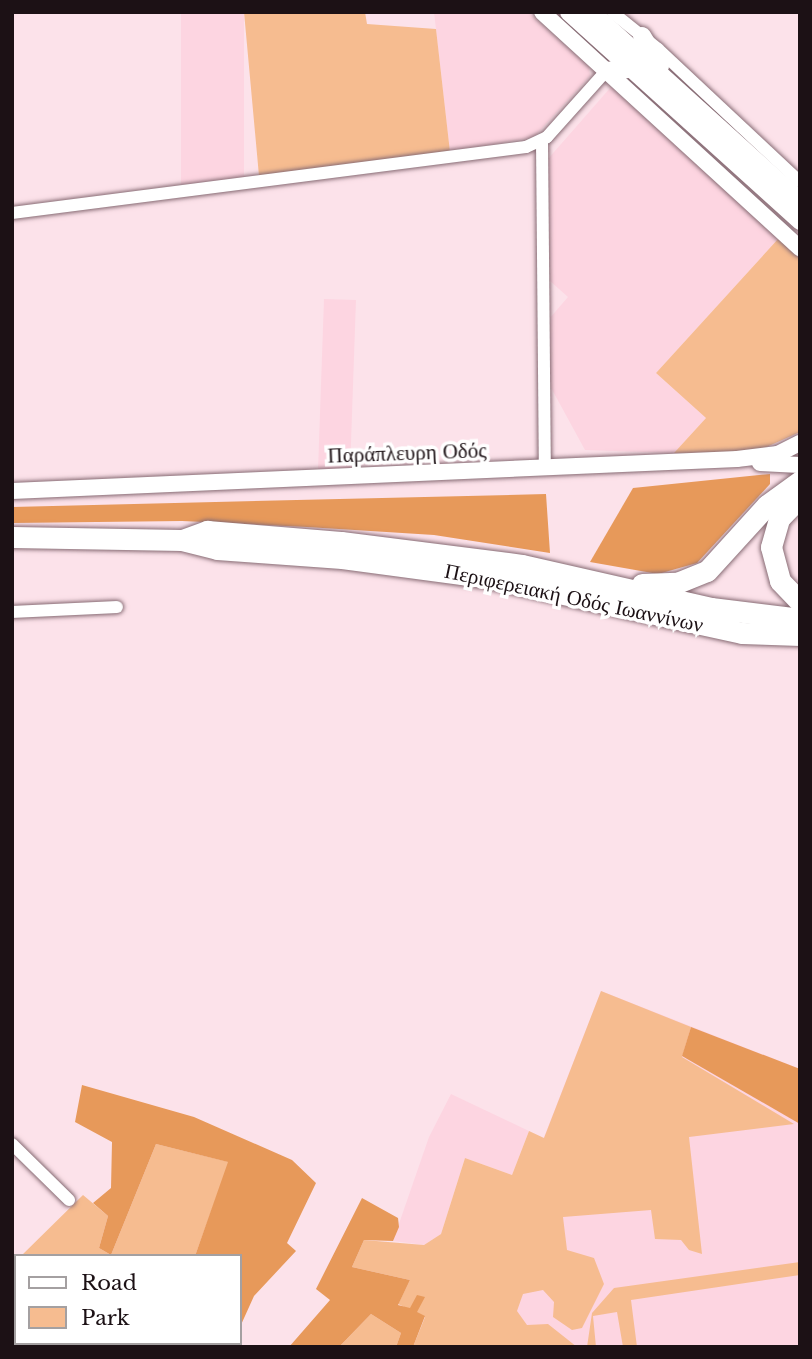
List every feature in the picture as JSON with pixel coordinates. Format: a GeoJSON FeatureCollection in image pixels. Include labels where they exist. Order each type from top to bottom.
{"type":"FeatureCollection","features":[{"type":"Feature","properties":{"kind":"highway"},"geometry":{"type":"LineString","coordinates":[[598,583],[665,585],[699,576],[718,562],[767,505],[800,481]]}},
{"type":"Feature","properties":{"kind":"highway"},"geometry":{"type":"LineString","coordinates":[[800,497],[779,519],[771,547],[780,582],[800,602]]}},
{"type":"Feature","properties":{"kind":"highway","name":"Περιφερειακή Οδός Ιωαννίνων"},"geometry":{"type":"LineString","coordinates":[[182,540],[207,531],[341,542],[522,565],[723,610],[800,619]]}},
{"type":"Feature","properties":{"kind":"highway","name":"Περιφερειακή Οδός Ιωαννίνων"},"geometry":{"type":"LineString","coordinates":[[12,537],[182,540],[217,549],[342,558],[490,578],[762,635],[800,635]]}},
{"type":"Feature","properties":{"kind":"highway"},"geometry":{"type":"LineString","coordinates":[[762,635],[800,645]]}},
{"type":"Feature","properties":{"kind":"main road"},"geometry":{"type":"LineString","coordinates":[[569,12],[800,221]]}},
{"type":"Feature","properties":{"kind":"main road"},"geometry":{"type":"LineString","coordinates":[[591,12],[800,201]]}},
{"type":"Feature","properties":{"kind":"main road"},"geometry":{"type":"LineString","coordinates":[[642,36],[668,82]]}},
{"type":"Feature","properties":{"kind":"main road"},"geometry":{"type":"LineString","coordinates":[[606,71],[631,69]]}},
{"type":"Feature","properties":{"kind":"street"},"geometry":{"type":"LineString","coordinates":[[542,12],[800,248]]}},
{"type":"Feature","properties":{"kind":"street"},"geometry":{"type":"LineString","coordinates":[[612,12],[642,36],[800,182]]}},
{"type":"Feature","properties":{"kind":"street"},"geometry":{"type":"LineString","coordinates":[[12,212],[497,152],[542,141],[606,71]]}},
{"type":"Feature","properties":{"kind":"street"},"geometry":{"type":"LineString","coordinates":[[542,141],[545,468]]}},
{"type":"Feature","properties":{"kind":"street","name":"Παράπλευρη Οδός"},"geometry":{"type":"LineString","coordinates":[[12,491],[746,458],[778,454],[800,443]]}},
{"type":"Feature","properties":{"kind":"street"},"geometry":{"type":"LineString","coordinates":[[746,458],[800,465]]}},
{"type":"Feature","properties":{"kind":"street"},"geometry":{"type":"LineString","coordinates":[[12,612],[117,607]]}},
{"type":"Feature","properties":{"kind":"street"},"geometry":{"type":"LineString","coordinates":[[12,1144],[69,1200]]}},
{"type":"Feature","properties":{"kind":"shaded area"},"geometry":{"type":"Polygon","coordinates":[[[181,12],[244,12],[244,184],[181,184],[181,12]]]}},
{"type":"Feature","properties":{"kind":"shaded area"},"geometry":{"type":"Polygon","coordinates":[[[434,12],[528,12],[589,67],[590,76],[534,137],[450,152],[434,12]]]}},
{"type":"Feature","properties":{"kind":"shaded area"},"geometry":{"type":"Polygon","coordinates":[[[611,87],[778,239],[656,373],[706,418],[674,453],[585,450],[549,384],[549,319],[568,297],[550,281],[547,160],[611,87]]]}},
{"type":"Feature","properties":{"kind":"shaded area"},"geometry":{"type":"Polygon","coordinates":[[[324,299],[356,300],[350,470],[318,469],[324,299]]]}},
{"type":"Feature","properties":{"kind":"shaded area"},"geometry":{"type":"Polygon","coordinates":[[[770,474],[770,484],[697,563],[658,574],[590,562],[633,488],[770,474]]]}},
{"type":"Feature","properties":{"kind":"shaded area"},"geometry":{"type":"Polygon","coordinates":[[[546,494],[550,553],[434,535],[307,527],[182,521],[12,523],[12,507],[546,494]]]}},
{"type":"Feature","properties":{"kind":"shaded area"},"geometry":{"type":"Polygon","coordinates":[[[601,991],[800,1069],[800,1347],[462,1347],[601,991]]]}},
{"type":"Feature","properties":{"kind":"shaded area"},"geometry":{"type":"Polygon","coordinates":[[[691,1027],[800,1069],[800,1124],[682,1056],[691,1027]]]}},
{"type":"Feature","properties":{"kind":"shaded area"},"geometry":{"type":"Polygon","coordinates":[[[82,1085],[194,1117],[292,1160],[316,1183],[287,1243],[296,1251],[254,1296],[242,1323],[242,1254],[196,1254],[228,1162],[156,1144],[109,1254],[99,1248],[108,1216],[93,1203],[111,1188],[112,1142],[75,1122],[82,1085]]]}},
{"type":"Feature","properties":{"kind":"shaded area"},"geometry":{"type":"Polygon","coordinates":[[[451,1094],[529,1131],[512,1175],[465,1158],[441,1234],[424,1245],[393,1241],[429,1137],[451,1094]]]}},
{"type":"Feature","properties":{"kind":"shaded area"},"geometry":{"type":"Polygon","coordinates":[[[362,1198],[398,1218],[399,1227],[393,1241],[364,1240],[352,1267],[410,1280],[398,1305],[410,1308],[417,1295],[425,1297],[417,1312],[425,1316],[413,1347],[396,1347],[401,1333],[371,1314],[339,1347],[289,1347],[330,1300],[316,1289],[362,1198]]]}},
{"type":"Feature","properties":{"kind":"green space"},"geometry":{"type":"Polygon","coordinates":[[[244,12],[365,12],[367,24],[436,29],[450,152],[259,176],[244,12]]]}},
{"type":"Feature","properties":{"kind":"green space"},"geometry":{"type":"Polygon","coordinates":[[[778,239],[800,259],[800,432],[755,452],[674,453],[706,418],[656,373],[778,239]]]}},
{"type":"Feature","properties":{"kind":"green space"},"geometry":{"type":"Polygon","coordinates":[[[601,991],[691,1027],[682,1057],[794,1124],[689,1137],[702,1254],[689,1250],[681,1240],[655,1239],[651,1210],[563,1217],[567,1250],[594,1258],[604,1284],[582,1328],[572,1330],[553,1317],[554,1302],[543,1290],[523,1294],[517,1311],[527,1325],[548,1324],[577,1347],[413,1347],[425,1317],[398,1304],[410,1280],[352,1267],[364,1240],[424,1245],[441,1234],[465,1158],[512,1175],[529,1131],[544,1138],[601,991]]]}},
{"type":"Feature","properties":{"kind":"green space"},"geometry":{"type":"Polygon","coordinates":[[[156,1144],[229,1162],[196,1254],[111,1254],[156,1144]]]}},
{"type":"Feature","properties":{"kind":"green space"},"geometry":{"type":"Polygon","coordinates":[[[83,1195],[108,1216],[99,1248],[109,1254],[23,1254],[83,1195]]]}},
{"type":"Feature","properties":{"kind":"green space"},"geometry":{"type":"Polygon","coordinates":[[[800,1262],[800,1275],[631,1300],[637,1347],[623,1347],[617,1312],[593,1316],[596,1347],[587,1347],[592,1313],[614,1288],[800,1262]]]}},
{"type":"Feature","properties":{"kind":"green space"},"geometry":{"type":"Polygon","coordinates":[[[371,1314],[401,1333],[396,1347],[339,1347],[371,1314]]]}},
{"type":"Feature","properties":{"kind":"green space"},"geometry":{"type":"Polygon","coordinates":[[[61,1345],[160,1345],[62,1347],[61,1345]]]}}]}
